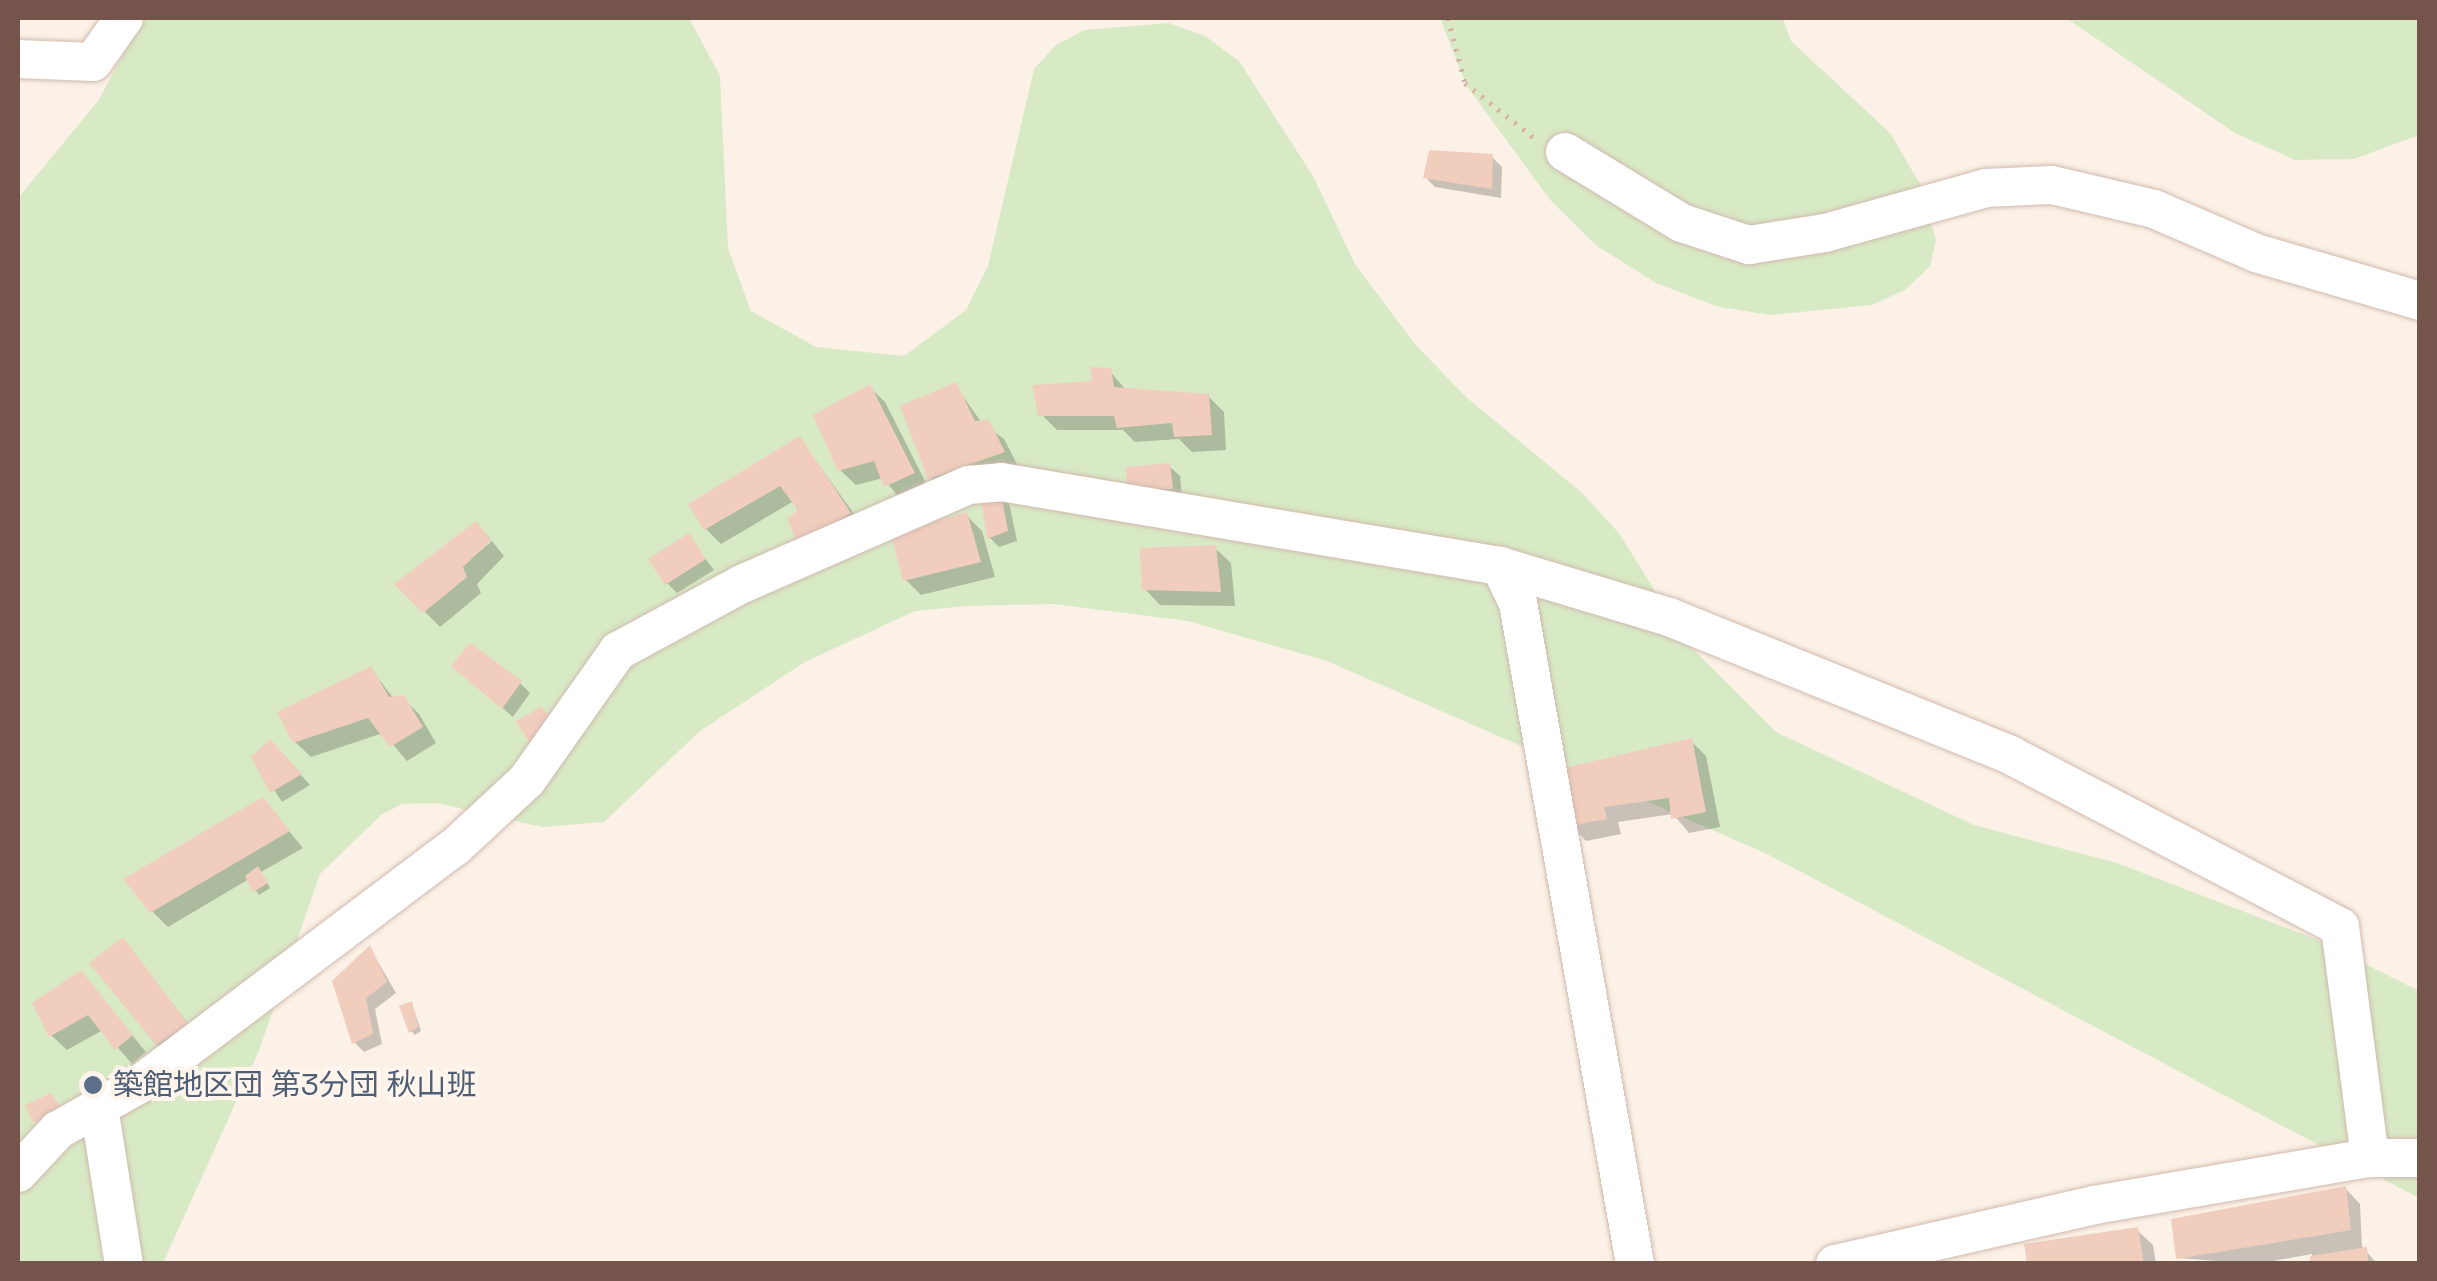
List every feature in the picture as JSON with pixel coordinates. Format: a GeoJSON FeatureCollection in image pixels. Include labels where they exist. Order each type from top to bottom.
{"type":"FeatureCollection","features":[{"type":"Feature","properties":{"kind":"street"},"geometry":{"type":"LineString","coordinates":[[18,59],[93,62],[124,18]]}},
{"type":"Feature","properties":{"kind":"street"},"geometry":{"type":"LineString","coordinates":[[1565,152],[1682,224],[1749,245],[1826,233],[1986,188],[2052,184],[2154,209],[2256,253],[2420,300]]}},
{"type":"Feature","properties":{"kind":"street"},"geometry":{"type":"LineString","coordinates":[[18,1173],[58,1130],[140,1084],[456,847],[527,780],[618,651],[742,584],[969,485],[1001,482],[1500,566],[1669,617],[2010,754],[2340,927],[2370,1158]]}},
{"type":"Feature","properties":{"kind":"street"},"geometry":{"type":"LineString","coordinates":[[1500,566],[1518,603],[1635,1264]]}},
{"type":"Feature","properties":{"kind":"street"},"geometry":{"type":"LineString","coordinates":[[99,1107],[124,1264]]}},
{"type":"Feature","properties":{"kind":"street"},"geometry":{"type":"LineString","coordinates":[[1835,1264],[2094,1205],[2370,1158],[2420,1158]]}},
{"type":"Feature","properties":{"kind":"path"},"geometry":{"type":"LineString","coordinates":[[1448,18],[1465,84],[1532,138],[1565,152]]}},
{"type":"Feature","properties":{"kind":"green space"},"geometry":{"type":"Polygon","coordinates":[[[143,18],[689,18],[720,76],[728,248],[751,311],[816,347],[904,356],[966,310],[988,266],[1034,69],[1056,45],[1084,30],[1169,23],[1205,36],[1239,61],[1313,176],[1355,264],[1415,344],[1466,397],[1581,492],[1619,533],[1688,644],[1776,732],[1974,825],[2117,863],[2313,938],[2419,991],[2419,1198],[1767,854],[1327,661],[1188,621],[1053,604],[967,606],[915,611],[805,662],[700,731],[604,822],[542,827],[437,803],[402,804],[381,815],[320,874],[259,1051],[163,1263],[18,1263],[18,198],[98,101],[143,18]]]}},
{"type":"Feature","properties":{"kind":"green space"},"geometry":{"type":"Polygon","coordinates":[[[1440,18],[1783,18],[1791,41],[1891,134],[1920,184],[1936,240],[1930,266],[1905,290],[1872,305],[1771,315],[1719,307],[1656,283],[1597,246],[1551,201],[1466,85],[1440,18]]]}},
{"type":"Feature","properties":{"kind":"green space"},"geometry":{"type":"Polygon","coordinates":[[[2066,18],[2419,18],[2419,135],[2354,159],[2295,160],[2235,133],[2066,18]]]}},
{"type":"Feature","properties":{"kind":"building"},"geometry":{"type":"Polygon","coordinates":[[[1429,150],[1493,154],[1492,189],[1423,178],[1429,150]]]}},
{"type":"Feature","properties":{"kind":"building"},"geometry":{"type":"Polygon","coordinates":[[[1090,367],[1111,368],[1114,387],[1209,394],[1212,435],[1174,437],[1172,423],[1117,428],[1114,416],[1038,416],[1032,385],[1092,381],[1090,367]]]}},
{"type":"Feature","properties":{"kind":"building"},"geometry":{"type":"Polygon","coordinates":[[[956,382],[975,421],[989,420],[1005,452],[928,479],[900,406],[956,382]]]}},
{"type":"Feature","properties":{"kind":"building"},"geometry":{"type":"Polygon","coordinates":[[[870,384],[915,473],[884,487],[874,461],[838,471],[813,415],[870,384]]]}},
{"type":"Feature","properties":{"kind":"building"},"geometry":{"type":"Polygon","coordinates":[[[800,436],[851,513],[798,544],[787,519],[798,510],[780,486],[704,530],[688,504],[800,436]]]}},
{"type":"Feature","properties":{"kind":"building"},"geometry":{"type":"Polygon","coordinates":[[[1170,463],[1173,489],[1127,489],[1126,467],[1170,463]]]}},
{"type":"Feature","properties":{"kind":"building"},"geometry":{"type":"Polygon","coordinates":[[[1000,489],[1008,531],[987,539],[980,495],[1000,489]]]}},
{"type":"Feature","properties":{"kind":"building"},"geometry":{"type":"Polygon","coordinates":[[[967,512],[981,562],[903,581],[891,535],[967,512]]]}},
{"type":"Feature","properties":{"kind":"building"},"geometry":{"type":"Polygon","coordinates":[[[476,521],[491,540],[463,567],[467,577],[423,613],[394,584],[476,521]]]}},
{"type":"Feature","properties":{"kind":"building"},"geometry":{"type":"Polygon","coordinates":[[[689,533],[706,559],[665,585],[648,559],[689,533]]]}},
{"type":"Feature","properties":{"kind":"building"},"geometry":{"type":"Polygon","coordinates":[[[1216,545],[1221,592],[1142,590],[1140,548],[1216,545]]]}},
{"type":"Feature","properties":{"kind":"building"},"geometry":{"type":"Polygon","coordinates":[[[470,643],[522,681],[502,709],[451,666],[470,643]]]}},
{"type":"Feature","properties":{"kind":"building"},"geometry":{"type":"Polygon","coordinates":[[[371,666],[389,697],[404,695],[423,727],[390,747],[368,718],[293,743],[277,712],[371,666]]]}},
{"type":"Feature","properties":{"kind":"building"},"geometry":{"type":"Polygon","coordinates":[[[541,707],[557,723],[531,745],[516,721],[541,707]]]}},
{"type":"Feature","properties":{"kind":"building"},"geometry":{"type":"Polygon","coordinates":[[[1692,738],[1706,812],[1671,819],[1669,798],[1604,807],[1607,819],[1568,826],[1560,769],[1692,738]]]}},
{"type":"Feature","properties":{"kind":"building"},"geometry":{"type":"Polygon","coordinates":[[[270,739],[302,774],[270,793],[251,757],[270,739]]]}},
{"type":"Feature","properties":{"kind":"building"},"geometry":{"type":"Polygon","coordinates":[[[263,797],[290,831],[150,913],[123,879],[263,797]]]}},
{"type":"Feature","properties":{"kind":"building"},"geometry":{"type":"Polygon","coordinates":[[[258,866],[268,883],[253,892],[245,876],[258,866]]]}},
{"type":"Feature","properties":{"kind":"building"},"geometry":{"type":"Polygon","coordinates":[[[123,937],[188,1024],[156,1045],[89,963],[123,937]]]}},
{"type":"Feature","properties":{"kind":"building"},"geometry":{"type":"Polygon","coordinates":[[[370,945],[387,982],[366,998],[373,1034],[352,1044],[332,981],[370,945]]]}},
{"type":"Feature","properties":{"kind":"building"},"geometry":{"type":"Polygon","coordinates":[[[81,970],[133,1035],[115,1050],[88,1015],[49,1037],[32,1003],[81,970]]]}},
{"type":"Feature","properties":{"kind":"building"},"geometry":{"type":"Polygon","coordinates":[[[412,1001],[418,1027],[409,1033],[399,1006],[412,1001]]]}},
{"type":"Feature","properties":{"kind":"building"},"geometry":{"type":"Polygon","coordinates":[[[51,1093],[68,1119],[32,1122],[25,1105],[51,1093]]]}},
{"type":"Feature","properties":{"kind":"building"},"geometry":{"type":"Polygon","coordinates":[[[2346,1186],[2351,1230],[2176,1259],[2171,1219],[2346,1186]]]}},
{"type":"Feature","properties":{"kind":"building"},"geometry":{"type":"Polygon","coordinates":[[[2138,1227],[2144,1264],[2027,1264],[2024,1244],[2138,1227]]]}},
{"type":"Feature","properties":{"kind":"building"},"geometry":{"type":"Polygon","coordinates":[[[2367,1247],[2368,1264],[2310,1264],[2310,1256],[2367,1247]]]}},
{"type":"Feature","properties":{"kind":"place","name":"築館地区団 第3分団 秋山班"},"geometry":{"type":"Point","coordinates":[93,1085]}}]}
